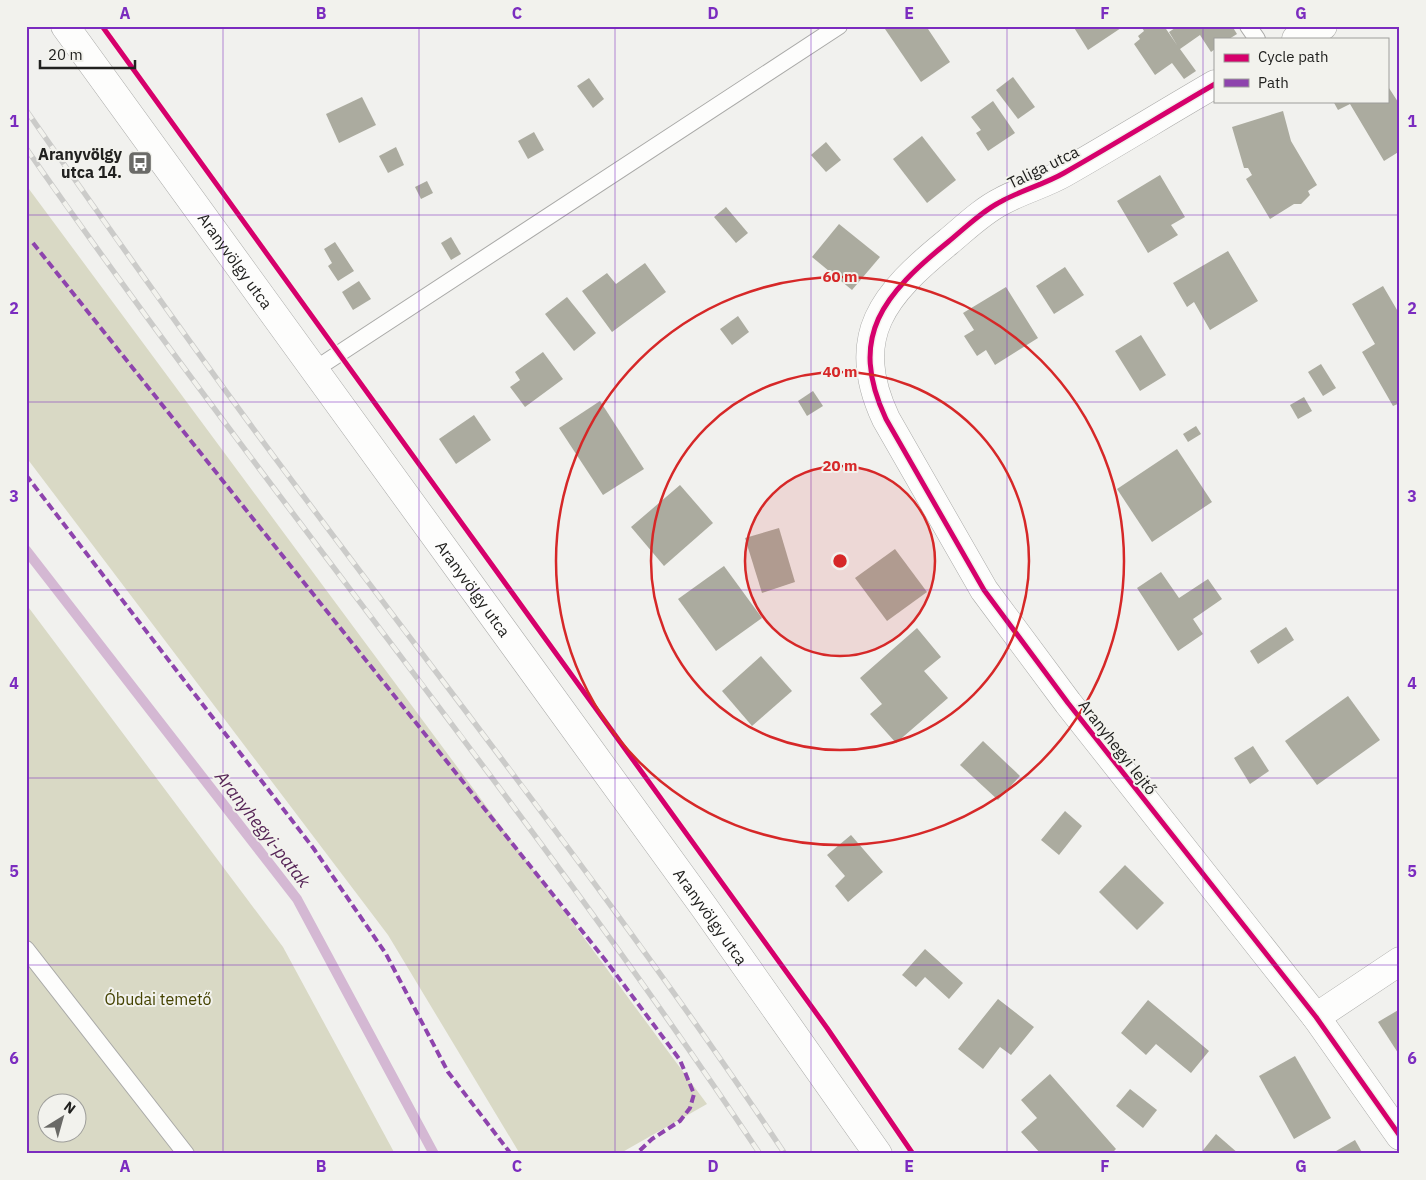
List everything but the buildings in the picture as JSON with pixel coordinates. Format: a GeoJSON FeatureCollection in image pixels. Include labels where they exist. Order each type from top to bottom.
{"type":"FeatureCollection","features":[{"type":"Feature","properties":{"kind":"street","name":"Aranyvölgy utca"},"geometry":{"type":"LineString","coordinates":[[65,26],[786,1020],[878,1154]]}},
{"type":"Feature","properties":{"kind":"street"},"geometry":{"type":"LineString","coordinates":[[1298,38],[1323,26]]}},
{"type":"Feature","properties":{"kind":"street","name":"Taliga utca"},"geometry":{"type":"LineString","coordinates":[[870,345],[875,324],[890,299],[932,255],[976,219],[1001,202],[1062,174],[1214,85]]}},
{"type":"Feature","properties":{"kind":"street","name":"Aranyhegyi lejtő"},"geometry":{"type":"LineString","coordinates":[[870,345],[868,364],[879,404],[984,590],[1068,703],[1316,1017],[1400,1136]]}},
{"type":"Feature","properties":{"kind":"street"},"geometry":{"type":"LineString","coordinates":[[1316,1017],[1400,961]]}},
{"type":"Feature","properties":{"kind":"lane"},"geometry":{"type":"LineString","coordinates":[[314,370],[839,26]]}},
{"type":"Feature","properties":{"kind":"lane"},"geometry":{"type":"LineString","coordinates":[[1248,26],[1256,38]]}},
{"type":"Feature","properties":{"kind":"lane"},"geometry":{"type":"LineString","coordinates":[[26,949],[186,1154]]}},
{"type":"Feature","properties":{"kind":"green space"},"geometry":{"type":"Polygon","coordinates":[[[26,185],[707,1104],[619,1154],[520,1154],[388,935],[26,457],[26,185]]]}},
{"type":"Feature","properties":{"kind":"green space","name":"Óbudai temető"},"geometry":{"type":"Polygon","coordinates":[[[26,604],[283,947],[395,1154],[26,1154],[26,604]]]}},
{"type":"Feature","properties":{"kind":"waterway","name":"Aranyhegyi-patak"},"geometry":{"type":"LineString","coordinates":[[26,550],[297,899],[434,1154]]}},
{"type":"Feature","properties":{"kind":"railway"},"geometry":{"type":"LineString","coordinates":[[26,110],[244,416],[655,966],[785,1154]]}},
{"type":"Feature","properties":{"kind":"railway"},"geometry":{"type":"LineString","coordinates":[[26,148],[208,401],[582,899],[760,1154]]}},
{"type":"Feature","properties":{"kind":"marked path"},"geometry":{"type":"LineString","coordinates":[[33,243],[606,961],[680,1060],[694,1094],[690,1108],[680,1121],[652,1139],[636,1154]]}},
{"type":"Feature","properties":{"kind":"marked path"},"geometry":{"type":"LineString","coordinates":[[26,475],[314,849],[386,954],[448,1072],[511,1154]]}},
{"type":"Feature","properties":{"kind":"cycle path"},"geometry":{"type":"LineString","coordinates":[[102,26],[827,1028],[913,1154]]}},
{"type":"Feature","properties":{"kind":"cycle path"},"geometry":{"type":"LineString","coordinates":[[1214,85],[1064,173],[1002,201],[974,220],[925,261],[890,299],[878,319],[872,340],[870,364],[875,390],[886,419],[984,590],[1068,703],[1316,1017],[1400,1136]]}},
{"type":"Feature","properties":{"kind":"place","name":"Aranyvölgy utca 14."},"geometry":{"type":"Point","coordinates":[140,163]}}]}
